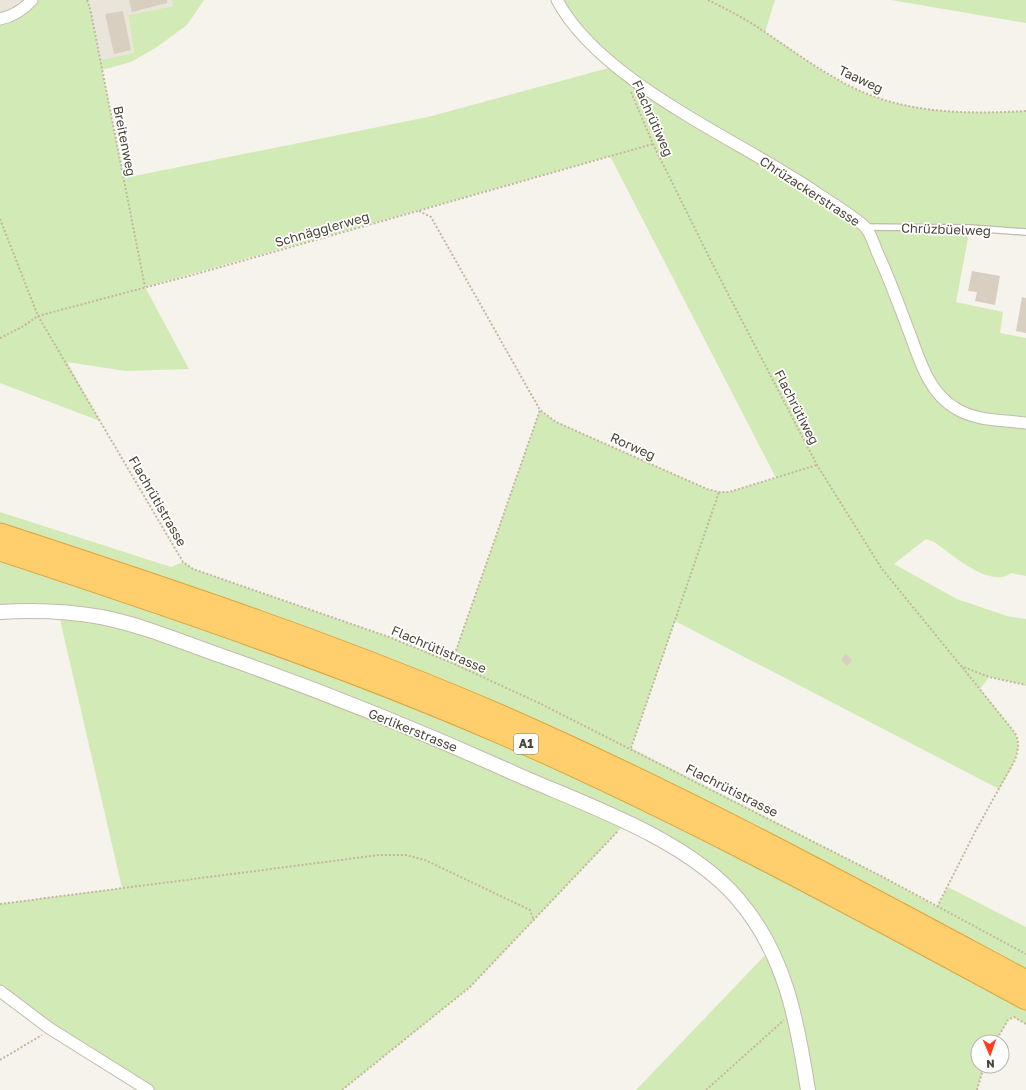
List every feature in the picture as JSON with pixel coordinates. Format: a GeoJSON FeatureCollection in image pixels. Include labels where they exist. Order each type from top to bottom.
{"type":"FeatureCollection","features":[{"type":"Feature","properties":{"kind":"highway","name":"A1"},"geometry":{"type":"LineString","coordinates":[[0,534],[271,625],[403,675],[509,719],[621,771],[741,830],[1026,981]]}},
{"type":"Feature","properties":{"kind":"highway","name":"A1"},"geometry":{"type":"LineString","coordinates":[[0,550],[294,650],[400,691],[511,738],[624,789],[711,832],[1026,999]]}},
{"type":"Feature","properties":{"kind":"street"},"geometry":{"type":"LineString","coordinates":[[0,19],[9,17],[24,9],[32,0]]}},
{"type":"Feature","properties":{"kind":"street","name":"Chrüzackerstrasse"},"geometry":{"type":"LineString","coordinates":[[557,0],[571,22],[587,41],[625,74],[663,100],[807,187],[866,227],[883,264],[926,376],[938,394],[954,408],[971,416],[1026,423]]}},
{"type":"Feature","properties":{"kind":"street","name":"Gerlikerstrasse"},"geometry":{"type":"LineString","coordinates":[[0,612],[58,611],[102,617],[153,632],[300,683],[461,749],[626,823],[683,851],[712,872],[737,897],[757,922],[774,953],[793,1012],[808,1090]]}},
{"type":"Feature","properties":{"kind":"street"},"geometry":{"type":"LineString","coordinates":[[0,991],[49,1028],[148,1090]]}},
{"type":"Feature","properties":{"kind":"lane","name":"Chrüzbüelweg"},"geometry":{"type":"LineString","coordinates":[[866,227],[970,228],[1026,232]]}},
{"type":"Feature","properties":{"kind":"path","name":"Breitenweg"},"geometry":{"type":"LineString","coordinates":[[87,0],[90,8],[145,287]]}},
{"type":"Feature","properties":{"kind":"path","name":"Taaweg"},"geometry":{"type":"LineString","coordinates":[[708,0],[765,32],[843,83],[882,99],[932,110],[997,113],[1026,111]]}},
{"type":"Feature","properties":{"kind":"path","name":"Flachrütiweg"},"geometry":{"type":"LineString","coordinates":[[625,74],[626,82],[653,144],[817,465],[882,569],[962,666],[989,677],[1026,686]]}},
{"type":"Feature","properties":{"kind":"path","name":"Schnägglerweg"},"geometry":{"type":"LineString","coordinates":[[0,338],[22,327],[38,316],[418,211],[653,144]]}},
{"type":"Feature","properties":{"kind":"path"},"geometry":{"type":"LineString","coordinates":[[418,211],[431,217],[540,410],[452,663]]}},
{"type":"Feature","properties":{"kind":"path","name":"Flachrütistrasse"},"geometry":{"type":"LineString","coordinates":[[0,219],[38,316],[183,562],[193,570],[389,637],[452,663],[539,703],[883,877],[937,908],[1026,954]]}},
{"type":"Feature","properties":{"kind":"path","name":"Rorweg"},"geometry":{"type":"LineString","coordinates":[[540,410],[556,422],[707,489],[719,492]]}},
{"type":"Feature","properties":{"kind":"path"},"geometry":{"type":"LineString","coordinates":[[630,748],[719,492],[729,492],[817,465]]}},
{"type":"Feature","properties":{"kind":"path"},"geometry":{"type":"LineString","coordinates":[[937,908],[976,830],[1015,760],[1018,750],[1018,740],[1015,733],[962,666]]}},
{"type":"Feature","properties":{"kind":"path"},"geometry":{"type":"LineString","coordinates":[[342,1090],[470,987],[626,823]]}},
{"type":"Feature","properties":{"kind":"path"},"geometry":{"type":"LineString","coordinates":[[0,904],[379,855],[406,855],[425,860],[530,910],[534,921]]}},
{"type":"Feature","properties":{"kind":"path"},"geometry":{"type":"LineString","coordinates":[[706,1090],[793,1012]]}},
{"type":"Feature","properties":{"kind":"path"},"geometry":{"type":"LineString","coordinates":[[1000,1034],[1008,1020],[1014,1017],[1026,1024]]}},
{"type":"Feature","properties":{"kind":"path"},"geometry":{"type":"LineString","coordinates":[[0,1060],[42,1035],[49,1028]]}},
{"type":"Feature","properties":{"kind":"path"},"geometry":{"type":"LineString","coordinates":[[977,1090],[982,1074]]}},
{"type":"Feature","properties":{"kind":"shaded area"},"geometry":{"type":"Polygon","coordinates":[[[0,0],[32,0],[0,19],[0,0]]]}},
{"type":"Feature","properties":{"kind":"shaded area"},"geometry":{"type":"Polygon","coordinates":[[[87,0],[172,0],[173,6],[128,15],[134,53],[100,60],[90,8],[87,0]]]}},
{"type":"Feature","properties":{"kind":"green space"},"geometry":{"type":"Polygon","coordinates":[[[32,0],[87,0],[90,8],[100,60],[134,53],[128,15],[173,6],[172,0],[204,0],[187,25],[157,47],[131,62],[102,70],[124,178],[428,117],[616,66],[557,0],[775,0],[765,32],[825,73],[864,93],[883,100],[923,109],[964,112],[1026,111],[1026,232],[970,228],[956,302],[1003,312],[1000,333],[1026,338],[1026,576],[1011,573],[1002,577],[993,577],[982,574],[961,562],[934,542],[926,539],[894,564],[957,599],[1007,616],[1026,619],[1026,685],[989,677],[980,689],[1015,733],[1017,740],[1017,755],[1011,769],[999,789],[675,621],[631,748],[883,877],[937,907],[948,887],[1026,927],[1026,1024],[1013,1017],[1008,1020],[1000,1034],[970,1034],[970,1074],[982,1074],[977,1090],[636,1090],[772,948],[737,897],[626,823],[470,987],[342,1090],[148,1090],[0,991],[0,904],[122,888],[58,611],[0,612],[0,512],[171,567],[183,562],[193,569],[389,637],[452,662],[540,410],[556,422],[707,489],[719,492],[729,492],[776,478],[610,156],[145,287],[189,369],[126,371],[67,362],[100,421],[0,383],[0,19],[32,0]]]}},
{"type":"Feature","properties":{"kind":"green space"},"geometry":{"type":"Polygon","coordinates":[[[891,0],[1026,0],[1026,23],[891,0]]]}},
{"type":"Feature","properties":{"kind":"building"},"geometry":{"type":"Polygon","coordinates":[[[129,0],[167,0],[167,3],[132,12],[129,0]]]}},
{"type":"Feature","properties":{"kind":"building"},"geometry":{"type":"Polygon","coordinates":[[[123,11],[131,50],[114,54],[105,14],[123,11]]]}},
{"type":"Feature","properties":{"kind":"building"},"geometry":{"type":"Polygon","coordinates":[[[972,271],[1000,276],[995,305],[975,301],[977,292],[968,291],[972,271]]]}},
{"type":"Feature","properties":{"kind":"building"},"geometry":{"type":"Polygon","coordinates":[[[1022,297],[1026,298],[1026,333],[1016,331],[1022,297]]]}},
{"type":"Feature","properties":{"kind":"building"},"geometry":{"type":"Polygon","coordinates":[[[846,654],[852,660],[847,666],[841,660],[846,654]]]}}]}
